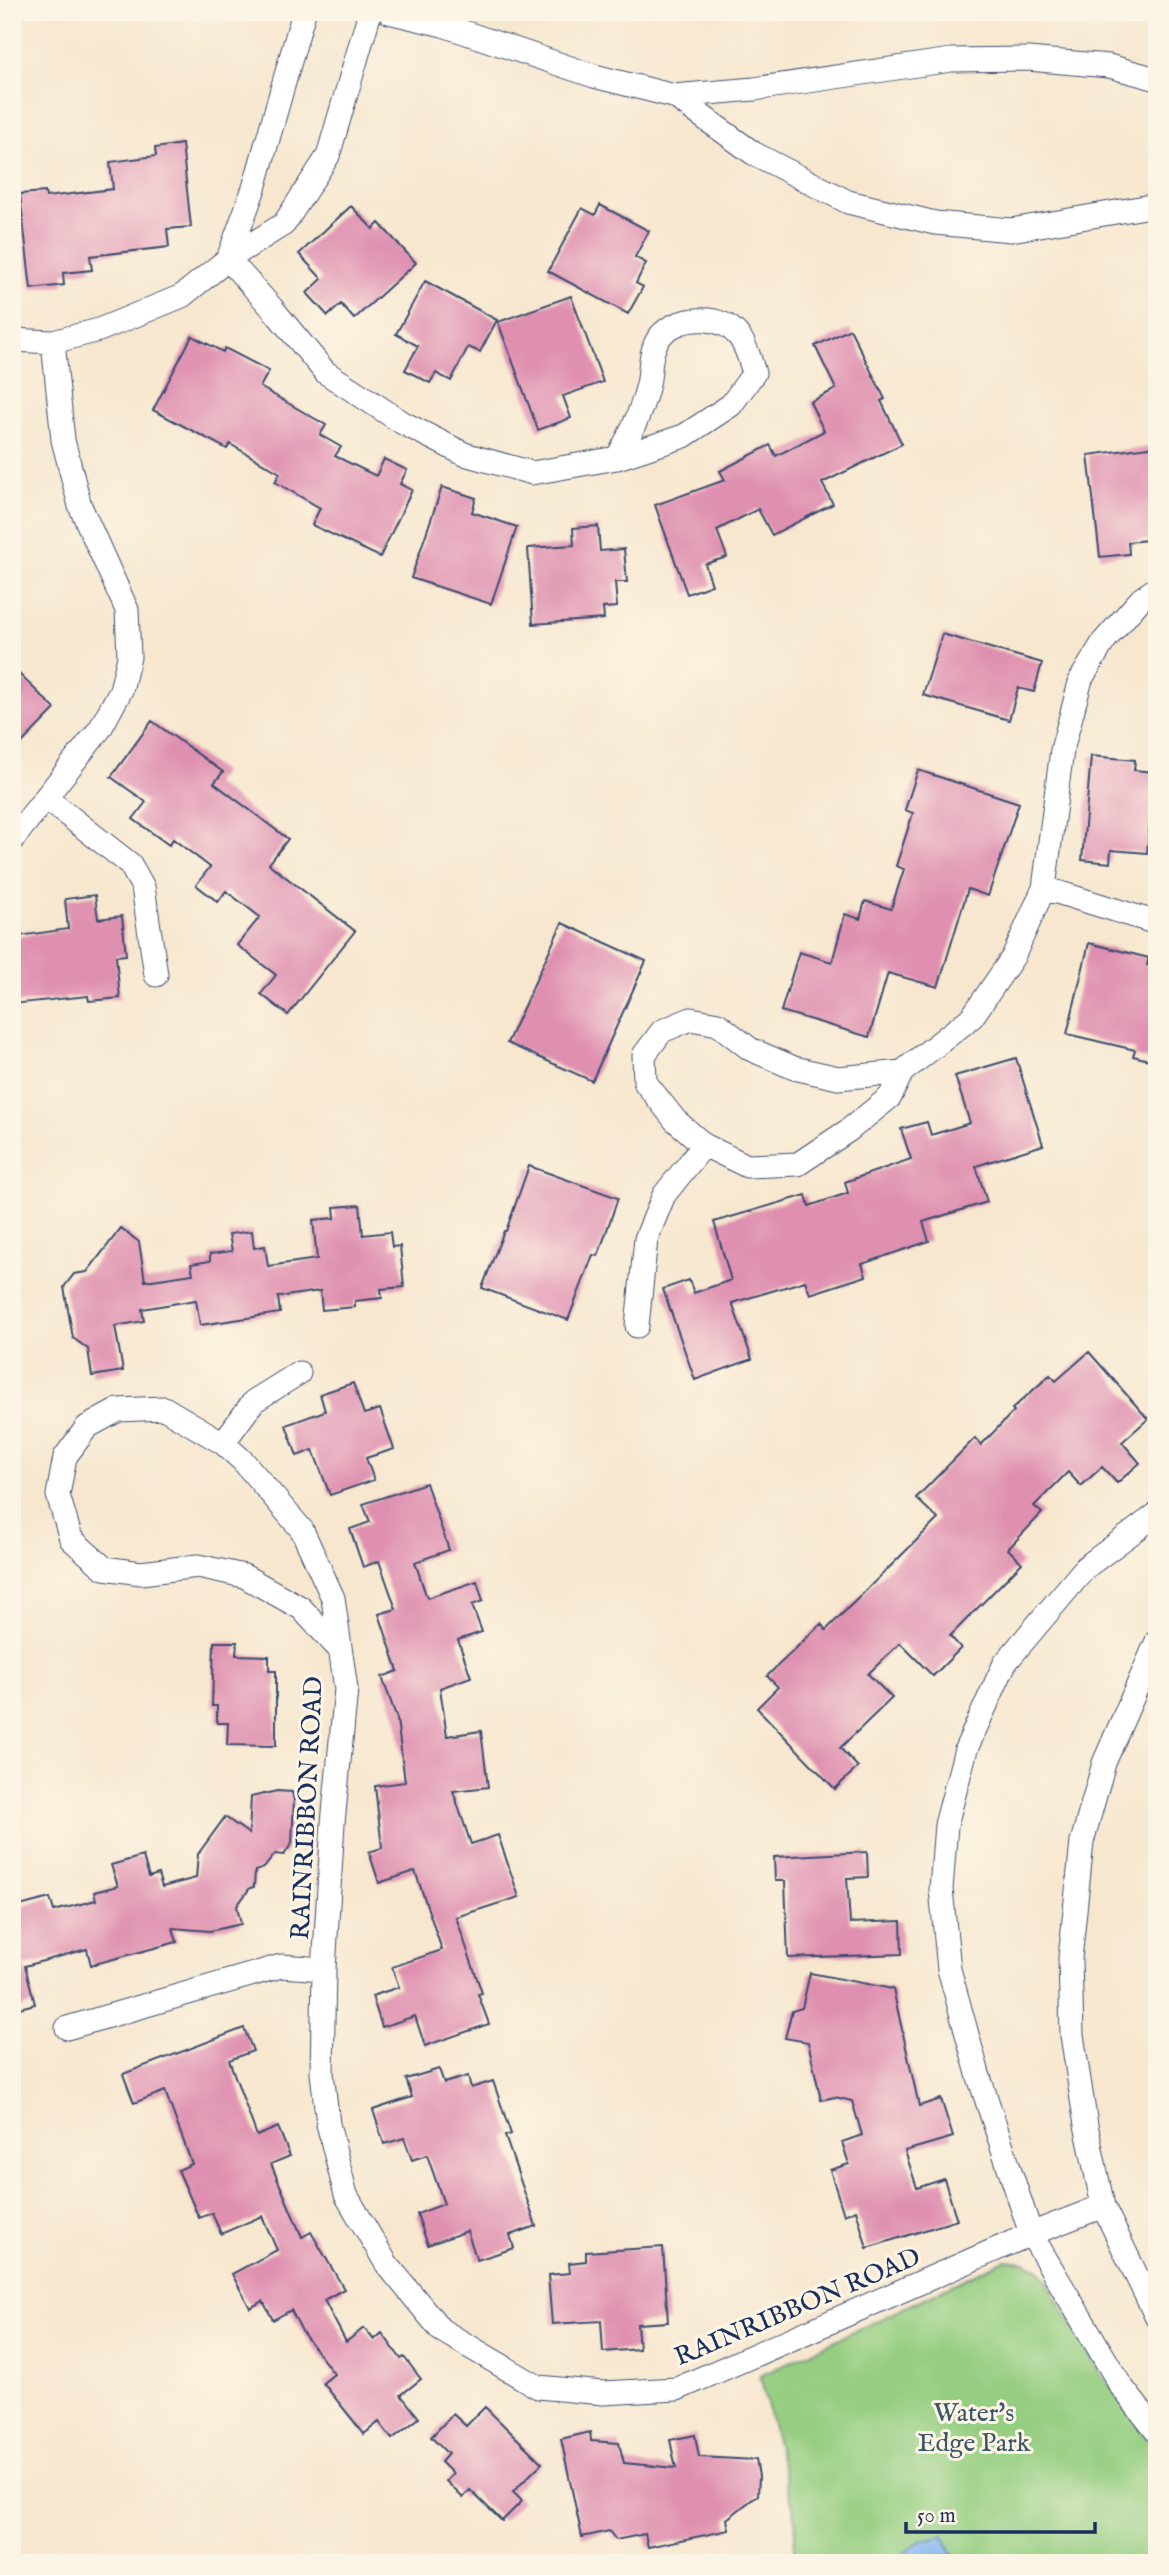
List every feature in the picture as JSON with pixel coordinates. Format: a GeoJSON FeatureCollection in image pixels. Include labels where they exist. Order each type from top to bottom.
{"type":"FeatureCollection","features":[{"type":"Feature","properties":{"kind":"street"},"geometry":{"type":"LineString","coordinates":[[228,259],[254,188],[304,12]]}},
{"type":"Feature","properties":{"kind":"street"},"geometry":{"type":"LineString","coordinates":[[12,340],[53,342],[99,330],[182,296],[228,259],[284,224],[328,156],[370,12]]}},
{"type":"Feature","properties":{"kind":"street"},"geometry":{"type":"LineString","coordinates":[[390,12],[443,26],[594,76],[674,96],[754,89],[951,60],[1055,61],[1109,66],[1157,79]]}},
{"type":"Feature","properties":{"kind":"street"},"geometry":{"type":"LineString","coordinates":[[674,96],[753,153],[848,202],[935,223],[1011,230],[1157,205]]}},
{"type":"Feature","properties":{"kind":"street"},"geometry":{"type":"LineString","coordinates":[[228,259],[325,372],[415,429],[464,454],[532,473],[617,458],[684,436],[732,405],[754,373],[745,342],[722,322],[695,319],[669,327],[653,348],[648,387],[633,430],[617,458]]}},
{"type":"Feature","properties":{"kind":"street"},"geometry":{"type":"LineString","coordinates":[[12,840],[100,729],[121,690],[129,657],[127,610],[80,506],[63,440],[53,342]]}},
{"type":"Feature","properties":{"kind":"street"},"geometry":{"type":"LineString","coordinates":[[902,1072],[838,1078],[794,1069],[750,1049],[718,1024],[691,1019],[662,1031],[644,1055],[645,1082],[675,1120],[704,1145],[747,1166],[798,1164],[890,1097],[902,1072],[972,1017],[1013,957],[1044,888],[1062,750],[1081,679],[1104,641],[1141,599],[1157,588]]}},
{"type":"Feature","properties":{"kind":"street"},"geometry":{"type":"LineString","coordinates":[[46,798],[130,864],[143,887],[156,975]]}},
{"type":"Feature","properties":{"kind":"street"},"geometry":{"type":"LineString","coordinates":[[1044,888],[1157,923]]}},
{"type":"Feature","properties":{"kind":"street"},"geometry":{"type":"LineString","coordinates":[[637,1326],[646,1239],[664,1195],[704,1145]]}},
{"type":"Feature","properties":{"kind":"street"},"geometry":{"type":"LineString","coordinates":[[223,1443],[254,1401],[299,1373]]}},
{"type":"Feature","properties":{"kind":"street","name":"RAINRIBBON ROAD"},"geometry":{"type":"LineString","coordinates":[[341,1650],[300,1608],[244,1576],[198,1566],[141,1573],[104,1567],[71,1539],[58,1495],[65,1457],[87,1427],[118,1410],[164,1408],[223,1443],[243,1461],[302,1530],[333,1598],[341,1650],[346,1689],[333,1823],[324,1969],[324,2086],[328,2124],[346,2195],[386,2263],[441,2330],[538,2387],[603,2393],[677,2389],[1031,2234],[1103,2206]]}},
{"type":"Feature","properties":{"kind":"street"},"geometry":{"type":"LineString","coordinates":[[1157,1514],[1086,1567],[1005,1663],[966,1749],[946,1825],[941,1889],[949,1969],[978,2074],[1031,2234],[1121,2386],[1157,2432]]}},
{"type":"Feature","properties":{"kind":"street"},"geometry":{"type":"LineString","coordinates":[[1157,1641],[1104,1763],[1082,1842],[1071,1947],[1072,2035],[1086,2125],[1103,2206],[1157,2318]]}},
{"type":"Feature","properties":{"kind":"street","name":"RAINRIBBON ROAD"},"geometry":{"type":"LineString","coordinates":[[67,2028],[281,1966],[324,1969]]}},
{"type":"Feature","properties":{"kind":"green space","name":"Water's Edge Park"},"geometry":{"type":"Polygon","coordinates":[[[1005,2260],[1024,2262],[1040,2269],[1101,2375],[1157,2446],[1157,2563],[793,2563],[796,2519],[760,2376],[1005,2260]]]}},
{"type":"Feature","properties":{"kind":"water"},"geometry":{"type":"Polygon","coordinates":[[[944,2535],[956,2563],[891,2563],[922,2540],[944,2535]]]}},
{"type":"Feature","properties":{"kind":"building"},"geometry":{"type":"Polygon","coordinates":[[[182,144],[191,227],[167,229],[169,247],[90,256],[92,270],[63,273],[64,285],[31,289],[20,194],[45,192],[46,197],[113,189],[110,162],[156,156],[155,148],[182,144]]]}},
{"type":"Feature","properties":{"kind":"building"},"geometry":{"type":"Polygon","coordinates":[[[600,205],[649,231],[635,257],[646,263],[636,283],[643,287],[628,314],[548,271],[582,208],[595,215],[600,205]]]}},
{"type":"Feature","properties":{"kind":"building"},"geometry":{"type":"Polygon","coordinates":[[[351,206],[373,229],[379,223],[416,263],[354,319],[341,304],[328,316],[307,293],[322,279],[299,254],[351,206]]]}},
{"type":"Feature","properties":{"kind":"building"},"geometry":{"type":"Polygon","coordinates":[[[425,281],[497,320],[480,352],[468,347],[451,381],[436,373],[430,383],[405,370],[418,346],[396,334],[425,281]]]}},
{"type":"Feature","properties":{"kind":"building"},"geometry":{"type":"Polygon","coordinates":[[[571,296],[603,382],[563,396],[571,418],[538,430],[498,322],[571,296]]]}},
{"type":"Feature","properties":{"kind":"building"},"geometry":{"type":"Polygon","coordinates":[[[850,329],[885,399],[881,401],[902,444],[822,483],[833,504],[772,535],[758,509],[717,530],[727,557],[705,564],[712,585],[687,594],[655,505],[725,480],[720,471],[770,445],[776,456],[824,431],[810,402],[836,389],[815,346],[850,329]]]}},
{"type":"Feature","properties":{"kind":"building"},"geometry":{"type":"Polygon","coordinates":[[[192,336],[223,352],[225,348],[269,371],[260,387],[326,425],[320,435],[341,447],[335,456],[376,476],[384,459],[407,470],[400,484],[412,490],[380,557],[312,525],[320,508],[275,482],[280,473],[230,444],[227,449],[153,410],[192,336]]]}},
{"type":"Feature","properties":{"kind":"building"},"geometry":{"type":"Polygon","coordinates":[[[1157,446],[1157,539],[1128,542],[1129,554],[1100,557],[1088,455],[1157,446]]]}},
{"type":"Feature","properties":{"kind":"building"},"geometry":{"type":"Polygon","coordinates":[[[442,487],[476,498],[472,512],[517,527],[491,604],[411,578],[442,487]]]}},
{"type":"Feature","properties":{"kind":"building"},"geometry":{"type":"Polygon","coordinates":[[[598,526],[600,551],[624,549],[627,582],[615,582],[617,607],[603,608],[604,619],[533,624],[528,548],[574,545],[573,528],[598,526]]]}},
{"type":"Feature","properties":{"kind":"building"},"geometry":{"type":"Polygon","coordinates":[[[942,634],[1042,663],[1034,692],[1018,688],[1009,720],[923,695],[942,634]]]}},
{"type":"Feature","properties":{"kind":"building"},"geometry":{"type":"Polygon","coordinates":[[[12,667],[55,709],[12,753],[12,667]]]}},
{"type":"Feature","properties":{"kind":"building"},"geometry":{"type":"Polygon","coordinates":[[[152,721],[223,772],[214,783],[288,839],[269,864],[355,931],[288,1015],[261,994],[276,975],[237,945],[260,917],[226,891],[218,902],[196,885],[210,867],[173,839],[169,845],[133,819],[146,802],[111,777],[152,721]]]}},
{"type":"Feature","properties":{"kind":"building"},"geometry":{"type":"Polygon","coordinates":[[[1091,756],[1135,760],[1134,770],[1154,772],[1147,853],[1111,850],[1110,863],[1082,860],[1091,756]]]}},
{"type":"Feature","properties":{"kind":"building"},"geometry":{"type":"Polygon","coordinates":[[[918,770],[1019,803],[988,896],[968,889],[938,987],[888,973],[869,1037],[781,1011],[799,952],[832,962],[845,914],[860,919],[865,901],[891,909],[904,869],[896,866],[913,813],[905,810],[918,770]]]}},
{"type":"Feature","properties":{"kind":"building"},"geometry":{"type":"Polygon","coordinates":[[[95,895],[98,919],[122,916],[126,955],[116,956],[120,998],[89,1001],[88,996],[12,1004],[12,937],[68,929],[65,899],[95,895]]]}},
{"type":"Feature","properties":{"kind":"building"},"geometry":{"type":"Polygon","coordinates":[[[562,923],[646,961],[592,1081],[507,1043],[562,923]]]}},
{"type":"Feature","properties":{"kind":"building"},"geometry":{"type":"Polygon","coordinates":[[[1089,943],[1149,958],[1147,965],[1157,967],[1157,1062],[1133,1056],[1135,1050],[1067,1034],[1089,943]]]}},
{"type":"Feature","properties":{"kind":"building"},"geometry":{"type":"Polygon","coordinates":[[[1016,1058],[1043,1145],[976,1166],[987,1202],[923,1222],[929,1241],[862,1264],[866,1276],[810,1294],[805,1281],[732,1303],[752,1359],[695,1380],[663,1289],[689,1280],[694,1293],[731,1280],[714,1222],[806,1195],[809,1206],[848,1193],[845,1182],[911,1159],[901,1129],[927,1122],[931,1135],[970,1123],[955,1076],[1016,1058]]]}},
{"type":"Feature","properties":{"kind":"building"},"geometry":{"type":"Polygon","coordinates":[[[529,1166],[618,1198],[598,1256],[593,1255],[568,1320],[482,1288],[529,1166]]]}},
{"type":"Feature","properties":{"kind":"building"},"geometry":{"type":"Polygon","coordinates":[[[360,1205],[363,1235],[390,1232],[392,1247],[400,1246],[404,1287],[381,1289],[382,1298],[355,1301],[355,1307],[322,1310],[320,1291],[278,1297],[280,1313],[200,1325],[196,1300],[142,1309],[144,1321],[115,1326],[123,1371],[92,1376],[88,1349],[73,1338],[64,1287],[74,1274],[87,1272],[121,1228],[139,1242],[145,1281],[193,1274],[191,1264],[210,1261],[210,1254],[232,1251],[229,1234],[252,1231],[254,1248],[265,1246],[268,1266],[317,1259],[313,1220],[335,1218],[334,1207],[360,1205]]]}},
{"type":"Feature","properties":{"kind":"building"},"geometry":{"type":"Polygon","coordinates":[[[1089,1352],[1148,1419],[1122,1442],[1140,1463],[1117,1483],[1102,1467],[1081,1486],[1068,1472],[1034,1506],[1042,1513],[1008,1549],[1022,1563],[950,1636],[961,1648],[933,1676],[900,1643],[868,1674],[892,1698],[840,1748],[858,1767],[835,1789],[757,1708],[778,1687],[767,1676],[821,1624],[826,1630],[938,1519],[916,1498],[975,1438],[981,1445],[1014,1411],[1012,1409],[1050,1375],[1056,1381],[1089,1352]]]}},
{"type":"Feature","properties":{"kind":"building"},"geometry":{"type":"Polygon","coordinates":[[[353,1383],[364,1414],[380,1409],[394,1449],[366,1458],[374,1480],[330,1495],[313,1450],[297,1456],[286,1425],[325,1411],[320,1394],[353,1383]]]}},
{"type":"Feature","properties":{"kind":"building"},"geometry":{"type":"Polygon","coordinates":[[[426,1483],[449,1550],[415,1562],[427,1598],[477,1581],[483,1601],[472,1605],[482,1632],[458,1640],[471,1677],[440,1688],[447,1736],[481,1731],[488,1787],[453,1791],[471,1844],[498,1835],[519,1897],[456,1917],[482,1993],[478,1994],[489,2024],[425,2046],[415,2016],[382,2027],[372,1996],[399,1987],[392,1967],[442,1950],[415,1871],[379,1883],[369,1852],[382,1848],[375,1786],[405,1782],[397,1719],[382,1677],[398,1671],[379,1614],[396,1609],[379,1561],[363,1567],[350,1529],[370,1522],[363,1504],[426,1483]]]}},
{"type":"Feature","properties":{"kind":"building"},"geometry":{"type":"Polygon","coordinates":[[[214,1642],[237,1642],[236,1655],[269,1656],[269,1671],[276,1671],[276,1746],[227,1745],[228,1723],[217,1723],[217,1706],[212,1706],[214,1642]]]}},
{"type":"Feature","properties":{"kind":"building"},"geometry":{"type":"Polygon","coordinates":[[[277,1791],[292,1792],[292,1843],[284,1855],[275,1854],[264,1868],[255,1871],[254,1887],[250,1888],[237,1906],[241,1924],[210,1931],[173,1928],[177,1942],[91,1965],[87,1949],[25,1966],[35,2004],[12,2010],[12,1908],[50,1898],[54,1911],[96,1900],[94,1892],[118,1886],[111,1865],[143,1856],[149,1877],[158,1874],[162,1887],[196,1878],[198,1854],[225,1817],[249,1834],[251,1797],[277,1791]]]}},
{"type":"Feature","properties":{"kind":"building"},"geometry":{"type":"Polygon","coordinates":[[[867,1852],[868,1877],[847,1878],[850,1923],[901,1921],[902,1954],[788,1958],[785,1881],[775,1881],[774,1857],[867,1852]]]}},
{"type":"Feature","properties":{"kind":"building"},"geometry":{"type":"Polygon","coordinates":[[[810,1973],[893,1989],[919,2106],[941,2099],[953,2137],[905,2151],[917,2188],[944,2179],[957,2220],[867,2248],[856,2210],[844,2215],[830,2170],[849,2164],[842,2142],[862,2135],[852,2101],[835,2097],[821,2100],[808,2042],[785,2038],[792,2011],[802,2008],[810,1973]]]}},
{"type":"Feature","properties":{"kind":"building"},"geometry":{"type":"Polygon","coordinates":[[[244,2028],[253,2051],[229,2060],[257,2136],[278,2127],[290,2156],[271,2164],[302,2237],[311,2232],[344,2289],[324,2300],[346,2342],[364,2328],[374,2340],[382,2333],[401,2359],[404,2357],[421,2379],[401,2395],[419,2418],[392,2439],[379,2422],[364,2434],[323,2383],[334,2374],[303,2333],[291,2310],[273,2320],[263,2301],[250,2308],[232,2274],[277,2250],[262,2216],[221,2234],[212,2213],[199,2218],[178,2170],[192,2164],[165,2091],[134,2103],[123,2074],[244,2028]]]}},
{"type":"Feature","properties":{"kind":"building"},"geometry":{"type":"Polygon","coordinates":[[[439,2069],[444,2083],[468,2076],[471,2088],[493,2081],[511,2134],[505,2136],[536,2226],[510,2235],[514,2248],[477,2260],[467,2231],[428,2245],[417,2214],[444,2204],[427,2155],[412,2160],[404,2138],[384,2144],[373,2110],[412,2097],[406,2079],[439,2069]]]}},
{"type":"Feature","properties":{"kind":"building"},"geometry":{"type":"Polygon","coordinates":[[[663,2247],[668,2322],[637,2324],[639,2349],[603,2352],[601,2321],[552,2324],[548,2275],[570,2273],[569,2263],[586,2261],[586,2252],[663,2247]]]}},
{"type":"Feature","properties":{"kind":"building"},"geometry":{"type":"Polygon","coordinates":[[[485,2407],[542,2463],[513,2492],[522,2501],[502,2521],[470,2490],[463,2498],[446,2481],[453,2474],[441,2462],[448,2454],[431,2437],[453,2414],[466,2426],[485,2407]]]}},
{"type":"Feature","properties":{"kind":"building"},"geometry":{"type":"Polygon","coordinates":[[[590,2432],[591,2441],[619,2443],[624,2463],[676,2468],[670,2440],[695,2435],[699,2457],[756,2460],[758,2495],[727,2519],[729,2530],[648,2547],[645,2534],[616,2540],[609,2531],[582,2537],[561,2439],[590,2432]]]}}]}
